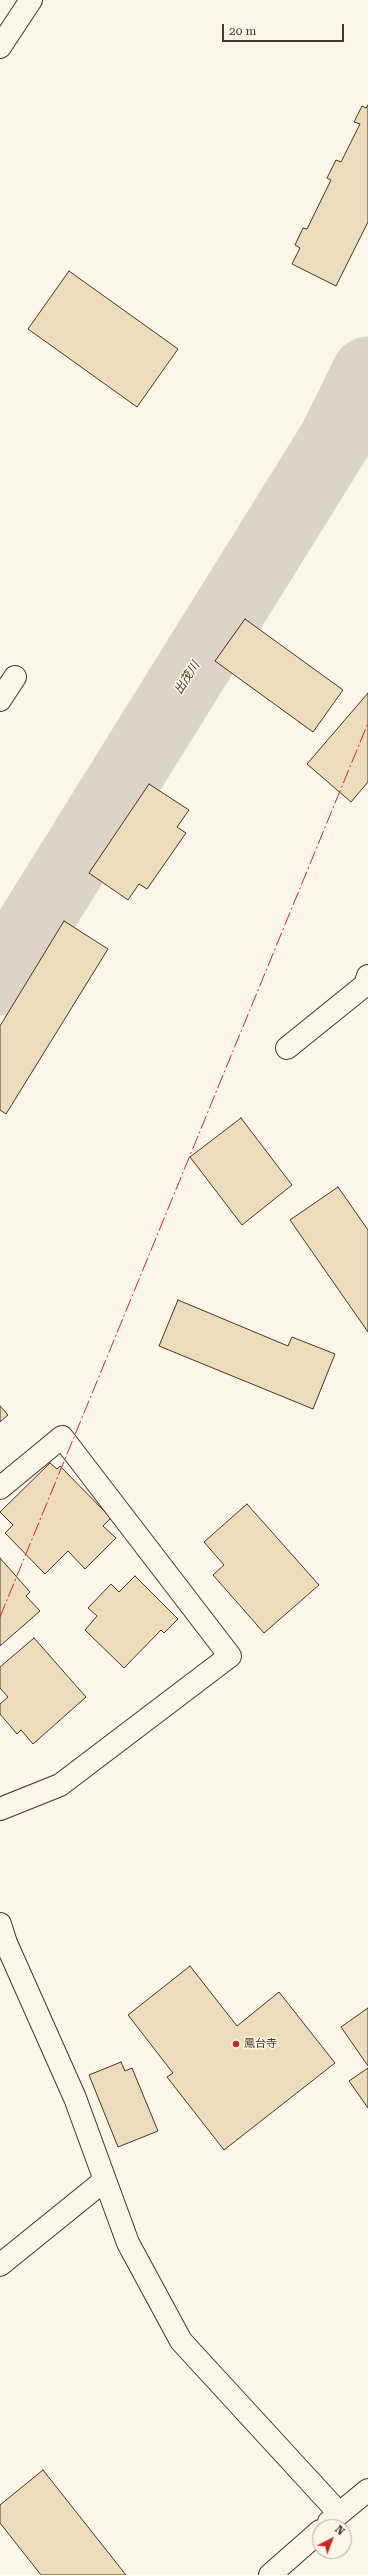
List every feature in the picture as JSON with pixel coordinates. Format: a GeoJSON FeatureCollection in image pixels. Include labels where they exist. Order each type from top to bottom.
{"type":"FeatureCollection","features":[{"type":"Feature","properties":{"kind":"street"},"geometry":{"type":"LineString","coordinates":[[0,47],[32,0]]}},
{"type":"Feature","properties":{"kind":"street"},"geometry":{"type":"LineString","coordinates":[[0,700],[15,676]]}},
{"type":"Feature","properties":{"kind":"street"},"geometry":{"type":"LineString","coordinates":[[287,1048],[365,985],[368,976]]}},
{"type":"Feature","properties":{"kind":"street"},"geometry":{"type":"LineString","coordinates":[[0,1488],[62,1437],[230,1656],[60,1785],[0,1809]]}},
{"type":"Feature","properties":{"kind":"street"},"geometry":{"type":"LineString","coordinates":[[1,1931],[75,2098],[128,2243],[181,2341],[331,2519]]}},
{"type":"Feature","properties":{"kind":"street"},"geometry":{"type":"LineString","coordinates":[[0,2265],[105,2180]]}},
{"type":"Feature","properties":{"kind":"street"},"geometry":{"type":"LineString","coordinates":[[333,2519],[368,2490]]}},
{"type":"Feature","properties":{"kind":"street"},"geometry":{"type":"LineString","coordinates":[[270,2575],[312,2537]]}},
{"type":"Feature","properties":{"kind":"building"},"geometry":{"type":"Polygon","coordinates":[[[368,105],[368,222],[336,286],[292,264],[300,248],[295,245],[303,228],[307,229],[331,180],[327,178],[336,160],[341,162],[360,124],[354,122],[362,106],[366,108],[368,105]]]}},
{"type":"Feature","properties":{"kind":"building"},"geometry":{"type":"Polygon","coordinates":[[[69,271],[178,349],[137,407],[28,329],[69,271]]]}},
{"type":"Feature","properties":{"kind":"building"},"geometry":{"type":"Polygon","coordinates":[[[245,619],[343,690],[313,732],[215,661],[245,619]]]}},
{"type":"Feature","properties":{"kind":"building"},"geometry":{"type":"Polygon","coordinates":[[[368,693],[368,782],[351,802],[307,764],[368,693]]]}},
{"type":"Feature","properties":{"kind":"building"},"geometry":{"type":"Polygon","coordinates":[[[149,784],[189,810],[177,827],[186,833],[147,889],[139,884],[128,900],[89,873],[149,784]]]}},
{"type":"Feature","properties":{"kind":"building"},"geometry":{"type":"Polygon","coordinates":[[[64,921],[108,949],[6,1114],[0,1110],[0,1026],[64,921]]]}},
{"type":"Feature","properties":{"kind":"building"},"geometry":{"type":"Polygon","coordinates":[[[241,1118],[292,1185],[242,1225],[190,1157],[241,1118]]]}},
{"type":"Feature","properties":{"kind":"building"},"geometry":{"type":"Polygon","coordinates":[[[338,1187],[368,1230],[368,1332],[290,1220],[338,1187]]]}},
{"type":"Feature","properties":{"kind":"building"},"geometry":{"type":"Polygon","coordinates":[[[178,1300],[288,1346],[292,1337],[335,1354],[313,1409],[159,1346],[178,1300]]]}},
{"type":"Feature","properties":{"kind":"building"},"geometry":{"type":"Polygon","coordinates":[[[0,1406],[8,1415],[0,1422],[0,1406]]]}},
{"type":"Feature","properties":{"kind":"building"},"geometry":{"type":"Polygon","coordinates":[[[50,1463],[57,1469],[60,1466],[111,1518],[103,1526],[116,1538],[85,1569],[68,1551],[45,1574],[5,1533],[13,1525],[0,1512],[50,1463]]]}},
{"type":"Feature","properties":{"kind":"building"},"geometry":{"type":"Polygon","coordinates":[[[247,1504],[319,1585],[264,1633],[213,1575],[224,1565],[204,1542],[247,1504]]]}},
{"type":"Feature","properties":{"kind":"building"},"geometry":{"type":"Polygon","coordinates":[[[0,1558],[30,1592],[26,1596],[40,1611],[0,1646],[0,1558]]]}},
{"type":"Feature","properties":{"kind":"building"},"geometry":{"type":"Polygon","coordinates":[[[135,1576],[178,1619],[164,1633],[161,1630],[124,1668],[85,1630],[97,1616],[88,1608],[111,1584],[119,1592],[135,1576]]]}},
{"type":"Feature","properties":{"kind":"building"},"geometry":{"type":"Polygon","coordinates":[[[34,1638],[86,1697],[33,1744],[21,1730],[17,1734],[0,1714],[0,1704],[8,1697],[0,1688],[0,1667],[34,1638]]]}},
{"type":"Feature","properties":{"kind":"building","name":"鳳台寺"},"geometry":{"type":"Polygon","coordinates":[[[190,1966],[237,2026],[279,1992],[335,2063],[224,2150],[167,2077],[173,2073],[128,2015],[190,1966]]]}},
{"type":"Feature","properties":{"kind":"building"},"geometry":{"type":"Polygon","coordinates":[[[368,2008],[368,2066],[341,2027],[368,2008]]]}},
{"type":"Feature","properties":{"kind":"building"},"geometry":{"type":"Polygon","coordinates":[[[121,2062],[125,2071],[132,2068],[158,2131],[118,2147],[89,2075],[121,2062]]]}},
{"type":"Feature","properties":{"kind":"building"},"geometry":{"type":"Polygon","coordinates":[[[368,2068],[368,2108],[349,2081],[368,2068]]]}},
{"type":"Feature","properties":{"kind":"building"},"geometry":{"type":"Polygon","coordinates":[[[43,2470],[126,2575],[41,2575],[0,2523],[0,2505],[43,2470]]]}},
{"type":"Feature","properties":{"kind":"waterway","name":"出茂川"},"geometry":{"type":"LineString","coordinates":[[0,979],[335,440],[368,373]]}},
{"type":"Feature","properties":{"kind":"power"},"geometry":{"type":"LineString","coordinates":[[0,1617],[368,723]]}},
{"type":"Feature","properties":{"kind":"place","name":"鳳台寺"},"geometry":{"type":"Point","coordinates":[236,2044]}}]}
